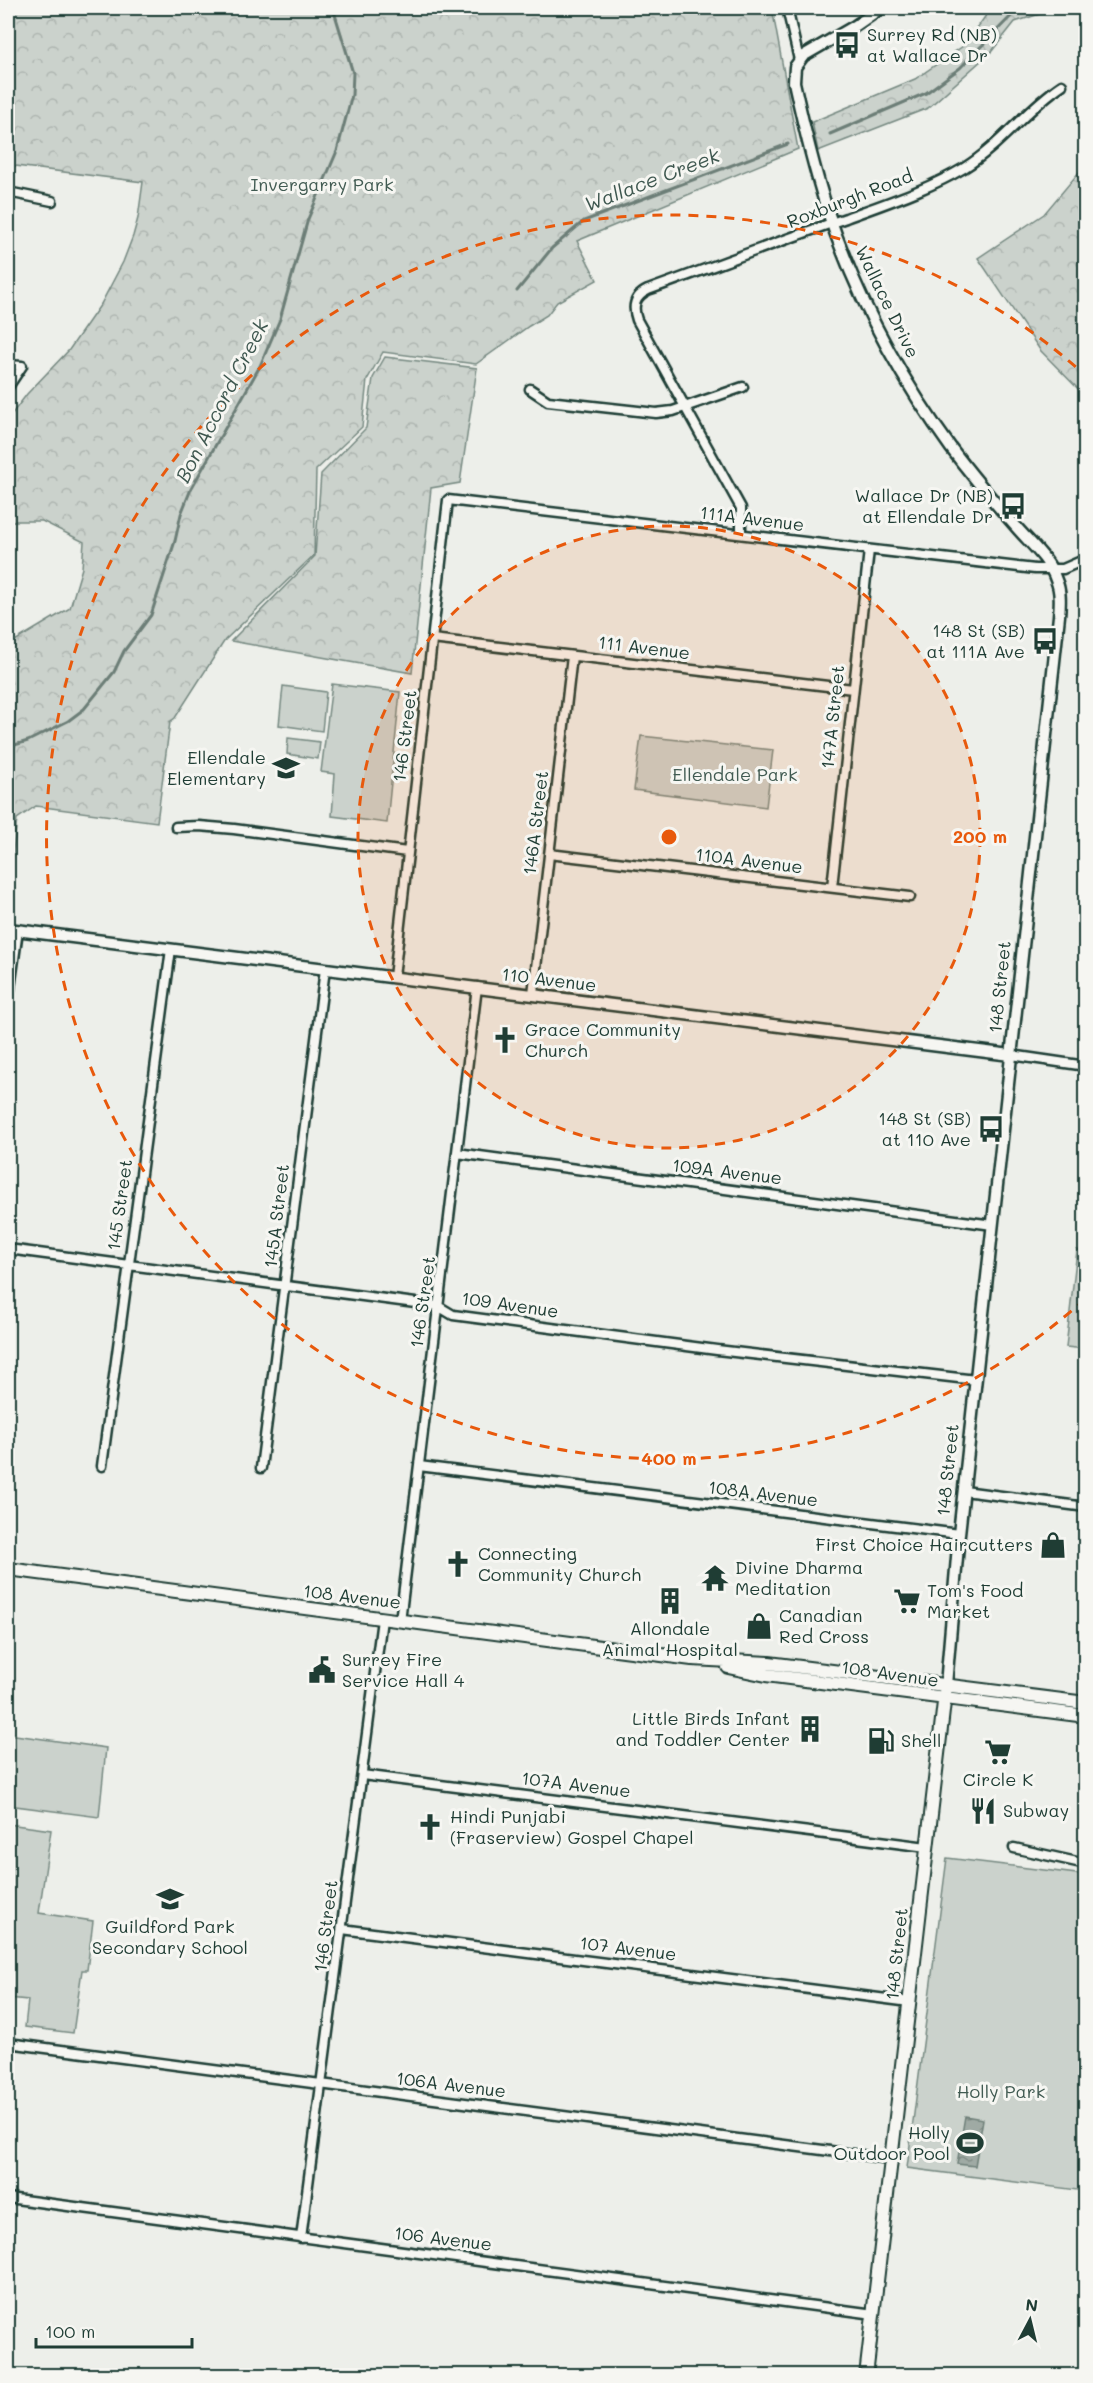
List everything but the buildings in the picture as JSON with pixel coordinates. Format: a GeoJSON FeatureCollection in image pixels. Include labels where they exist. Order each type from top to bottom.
{"type":"FeatureCollection","features":[{"type":"Feature","properties":{"kind":"main road","name":"108 Avenue"},"geometry":{"type":"LineString","coordinates":[[8,1569],[692,1659],[769,1663],[1086,1703]]}},
{"type":"Feature","properties":{"kind":"main road","name":"108 Avenue"},"geometry":{"type":"LineString","coordinates":[[692,1659],[766,1675],[1086,1716]]}},
{"type":"Feature","properties":{"kind":"main road","name":"148 Street"},"geometry":{"type":"LineString","coordinates":[[866,2376],[946,1685]]}},
{"type":"Feature","properties":{"kind":"street","name":"Wallace Drive"},"geometry":{"type":"LineString","coordinates":[[787,8],[799,60],[795,67],[794,82],[818,182],[832,223],[873,318],[928,415],[978,483],[1046,560],[1052,570]]}},
{"type":"Feature","properties":{"kind":"street"},"geometry":{"type":"LineString","coordinates":[[799,60],[881,8]]}},
{"type":"Feature","properties":{"kind":"street","name":"Roxburgh Road"},"geometry":{"type":"LineString","coordinates":[[687,406],[637,320],[634,309],[637,298],[648,290],[919,191],[965,167],[1008,134],[1045,97],[1062,86]]}},
{"type":"Feature","properties":{"kind":"street"},"geometry":{"type":"LineString","coordinates":[[8,192],[52,201]]}},
{"type":"Feature","properties":{"kind":"street"},"geometry":{"type":"LineString","coordinates":[[8,365],[22,366],[8,387]]}},
{"type":"Feature","properties":{"kind":"street"},"geometry":{"type":"LineString","coordinates":[[530,389],[548,401],[647,412],[673,411],[743,387]]}},
{"type":"Feature","properties":{"kind":"street"},"geometry":{"type":"LineString","coordinates":[[687,406],[741,508],[741,534]]}},
{"type":"Feature","properties":{"kind":"street","name":"111A Avenue"},"geometry":{"type":"LineString","coordinates":[[448,500],[1052,570]]}},
{"type":"Feature","properties":{"kind":"street","name":"146 Street"},"geometry":{"type":"LineString","coordinates":[[394,977],[448,500]]}},
{"type":"Feature","properties":{"kind":"street","name":"147A Street"},"geometry":{"type":"LineString","coordinates":[[832,887],[869,550]]}},
{"type":"Feature","properties":{"kind":"street"},"geometry":{"type":"LineString","coordinates":[[1052,570],[1067,568],[1086,559]]}},
{"type":"Feature","properties":{"kind":"street","name":"148 Street"},"geometry":{"type":"LineString","coordinates":[[946,1685],[959,1534],[1059,616],[1059,593],[1052,570]]}},
{"type":"Feature","properties":{"kind":"street","name":"111 Avenue"},"geometry":{"type":"LineString","coordinates":[[432,639],[853,689]]}},
{"type":"Feature","properties":{"kind":"street","name":"146A Street"},"geometry":{"type":"LineString","coordinates":[[533,994],[572,656]]}},
{"type":"Feature","properties":{"kind":"street"},"geometry":{"type":"LineString","coordinates":[[176,827],[234,829],[407,852]]}},
{"type":"Feature","properties":{"kind":"street","name":"110A Avenue"},"geometry":{"type":"LineString","coordinates":[[549,854],[910,897]]}},
{"type":"Feature","properties":{"kind":"street"},"geometry":{"type":"LineString","coordinates":[[8,1003],[13,929]]}},
{"type":"Feature","properties":{"kind":"street","name":"110 Avenue"},"geometry":{"type":"LineString","coordinates":[[13,929],[1086,1066]]}},
{"type":"Feature","properties":{"kind":"street","name":"145 Street"},"geometry":{"type":"LineString","coordinates":[[102,1466],[171,949]]}},
{"type":"Feature","properties":{"kind":"street","name":"145A Street"},"geometry":{"type":"LineString","coordinates":[[261,1468],[325,969]]}},
{"type":"Feature","properties":{"kind":"street","name":"146 Street"},"geometry":{"type":"LineString","coordinates":[[400,1621],[477,987]]}},
{"type":"Feature","properties":{"kind":"street","name":"109A Avenue"},"geometry":{"type":"LineString","coordinates":[[457,1153],[993,1225]]}},
{"type":"Feature","properties":{"kind":"street","name":"109 Avenue"},"geometry":{"type":"LineString","coordinates":[[8,1249],[438,1306],[453,1315],[717,1350],[976,1380]]}},
{"type":"Feature","properties":{"kind":"street","name":"108A Avenue"},"geometry":{"type":"LineString","coordinates":[[419,1466],[959,1534]]}},
{"type":"Feature","properties":{"kind":"street"},"geometry":{"type":"LineString","coordinates":[[964,1491],[1086,1507]]}},
{"type":"Feature","properties":{"kind":"street","name":"146 Street"},"geometry":{"type":"LineString","coordinates":[[301,2238],[382,1619]]}},
{"type":"Feature","properties":{"kind":"street","name":"107A Avenue"},"geometry":{"type":"LineString","coordinates":[[362,1775],[927,1847]]}},
{"type":"Feature","properties":{"kind":"street"},"geometry":{"type":"LineString","coordinates":[[1014,1848],[1086,1864]]}},
{"type":"Feature","properties":{"kind":"street","name":"107 Avenue"},"geometry":{"type":"LineString","coordinates":[[342,1929],[910,2002]]}},
{"type":"Feature","properties":{"kind":"street","name":"106A Avenue"},"geometry":{"type":"LineString","coordinates":[[8,2043],[891,2159]]}},
{"type":"Feature","properties":{"kind":"street","name":"106 Avenue"},"geometry":{"type":"LineString","coordinates":[[8,2199],[874,2314]]}},
{"type":"Feature","properties":{"kind":"green space","name":"Invergarry Park"},"geometry":{"type":"Polygon","coordinates":[[[8,8],[772,8],[798,149],[577,241],[597,280],[557,302],[547,315],[476,364],[383,352],[367,380],[362,427],[316,470],[314,555],[225,640],[175,718],[170,722],[157,822],[36,806],[17,819],[8,896],[8,645],[70,608],[82,568],[84,542],[42,521],[8,521],[8,419],[27,394],[69,350],[101,304],[123,262],[133,236],[143,182],[8,165],[8,8]]]}},
{"type":"Feature","properties":{"kind":"green space"},"geometry":{"type":"Polygon","coordinates":[[[991,8],[1058,8],[1015,22],[992,51],[928,108],[818,151],[812,122],[915,79],[966,44],[991,8]]]}},
{"type":"Feature","properties":{"kind":"green space"},"geometry":{"type":"Polygon","coordinates":[[[1085,165],[1085,396],[1040,350],[978,258],[1044,214],[1085,165]]]}},
{"type":"Feature","properties":{"kind":"green space"},"geometry":{"type":"Polygon","coordinates":[[[385,357],[477,368],[460,483],[431,488],[412,673],[231,641],[315,556],[321,474],[366,428],[373,378],[385,357]]]}},
{"type":"Feature","properties":{"kind":"green space"},"geometry":{"type":"Polygon","coordinates":[[[332,684],[400,692],[387,823],[332,816],[335,774],[321,772],[332,684]]]}},
{"type":"Feature","properties":{"kind":"green space"},"geometry":{"type":"Polygon","coordinates":[[[283,686],[326,692],[322,731],[279,725],[283,686]]]}},
{"type":"Feature","properties":{"kind":"green space","name":"Ellendale Park"},"geometry":{"type":"Polygon","coordinates":[[[641,736],[773,750],[766,807],[634,790],[641,736]]]}},
{"type":"Feature","properties":{"kind":"green space"},"geometry":{"type":"Polygon","coordinates":[[[288,738],[320,742],[318,759],[287,754],[288,738]]]}},
{"type":"Feature","properties":{"kind":"green space"},"geometry":{"type":"Polygon","coordinates":[[[1077,1250],[1085,1251],[1085,1349],[1066,1347],[1077,1250]]]}},
{"type":"Feature","properties":{"kind":"green space"},"geometry":{"type":"Polygon","coordinates":[[[8,1734],[106,1748],[99,1817],[8,1805],[8,1734]]]}},
{"type":"Feature","properties":{"kind":"green space"},"geometry":{"type":"Polygon","coordinates":[[[8,1824],[51,1830],[39,1913],[93,1921],[87,1970],[82,1970],[73,2033],[25,2027],[28,2000],[8,1998],[8,1824]]]}},
{"type":"Feature","properties":{"kind":"green space","name":"Holly Park"},"geometry":{"type":"Polygon","coordinates":[[[947,1858],[1085,1875],[1085,2191],[907,2168],[947,1858]]]}},
{"type":"Feature","properties":{"kind":"water"},"geometry":{"type":"Polygon","coordinates":[[[965,2116],[983,2119],[975,2166],[957,2164],[965,2116]]]}},
{"type":"Feature","properties":{"kind":"waterway","name":"Bon Accord Creek"},"geometry":{"type":"LineString","coordinates":[[8,747],[28,741],[68,721],[84,709],[114,672],[124,651],[151,615],[175,541],[181,514],[191,489],[260,366],[280,319],[308,219],[337,151],[352,95],[353,73],[333,8]]}},
{"type":"Feature","properties":{"kind":"waterway","name":"Wallace Creek"},"geometry":{"type":"LineString","coordinates":[[830,134],[926,93],[960,68],[1019,8]]}},
{"type":"Feature","properties":{"kind":"waterway","name":"Wallace Creek"},"geometry":{"type":"LineString","coordinates":[[517,291],[552,248],[584,221],[788,144]]}},
{"type":"Feature","properties":{"kind":"place","name":"Surrey Rd (NB) at Wallace Dr"},"geometry":{"type":"Point","coordinates":[847,45]}},
{"type":"Feature","properties":{"kind":"place","name":"Wallace Dr (NB) at Ellendale Dr"},"geometry":{"type":"Point","coordinates":[1013,506]}},
{"type":"Feature","properties":{"kind":"place","name":"148 St (SB) at 111A Ave"},"geometry":{"type":"Point","coordinates":[1045,641]}},
{"type":"Feature","properties":{"kind":"place","name":"Ellendale Elementary"},"geometry":{"type":"Point","coordinates":[286,768]}},
{"type":"Feature","properties":{"kind":"place","name":"Grace Community Church"},"geometry":{"type":"Point","coordinates":[505,1040]}},
{"type":"Feature","properties":{"kind":"place","name":"148 St (SB) at 110 Ave"},"geometry":{"type":"Point","coordinates":[991,1129]}},
{"type":"Feature","properties":{"kind":"place","name":"First Choice Haircutters"},"geometry":{"type":"Point","coordinates":[1053,1545]}},
{"type":"Feature","properties":{"kind":"place","name":"Connecting Community Church"},"geometry":{"type":"Point","coordinates":[458,1564]}},
{"type":"Feature","properties":{"kind":"place","name":"Divine Dharma Meditation"},"geometry":{"type":"Point","coordinates":[715,1578]}},
{"type":"Feature","properties":{"kind":"place","name":"Allondale Animal Hospital"},"geometry":{"type":"Point","coordinates":[670,1601]}},
{"type":"Feature","properties":{"kind":"place","name":"Tom's Food Market"},"geometry":{"type":"Point","coordinates":[907,1601]}},
{"type":"Feature","properties":{"kind":"place","name":"Canadian Red Cross"},"geometry":{"type":"Point","coordinates":[759,1626]}},
{"type":"Feature","properties":{"kind":"place","name":"Surrey Fire Service Hall 4"},"geometry":{"type":"Point","coordinates":[322,1670]}},
{"type":"Feature","properties":{"kind":"place","name":"Little Birds Infant and Toddler Center"},"geometry":{"type":"Point","coordinates":[810,1729]}},
{"type":"Feature","properties":{"kind":"place","name":"Shell"},"geometry":{"type":"Point","coordinates":[881,1741]}},
{"type":"Feature","properties":{"kind":"place","name":"Circle K"},"geometry":{"type":"Point","coordinates":[998,1752]}},
{"type":"Feature","properties":{"kind":"place","name":"Subway"},"geometry":{"type":"Point","coordinates":[983,1811]}},
{"type":"Feature","properties":{"kind":"place","name":"Hindi Punjabi (Fraserview) Gospel Chapel"},"geometry":{"type":"Point","coordinates":[430,1827]}},
{"type":"Feature","properties":{"kind":"place","name":"Guildford Park Secondary School"},"geometry":{"type":"Point","coordinates":[170,1899]}},
{"type":"Feature","properties":{"kind":"place","name":"Holly Outdoor Pool"},"geometry":{"type":"Point","coordinates":[970,2143]}}]}
